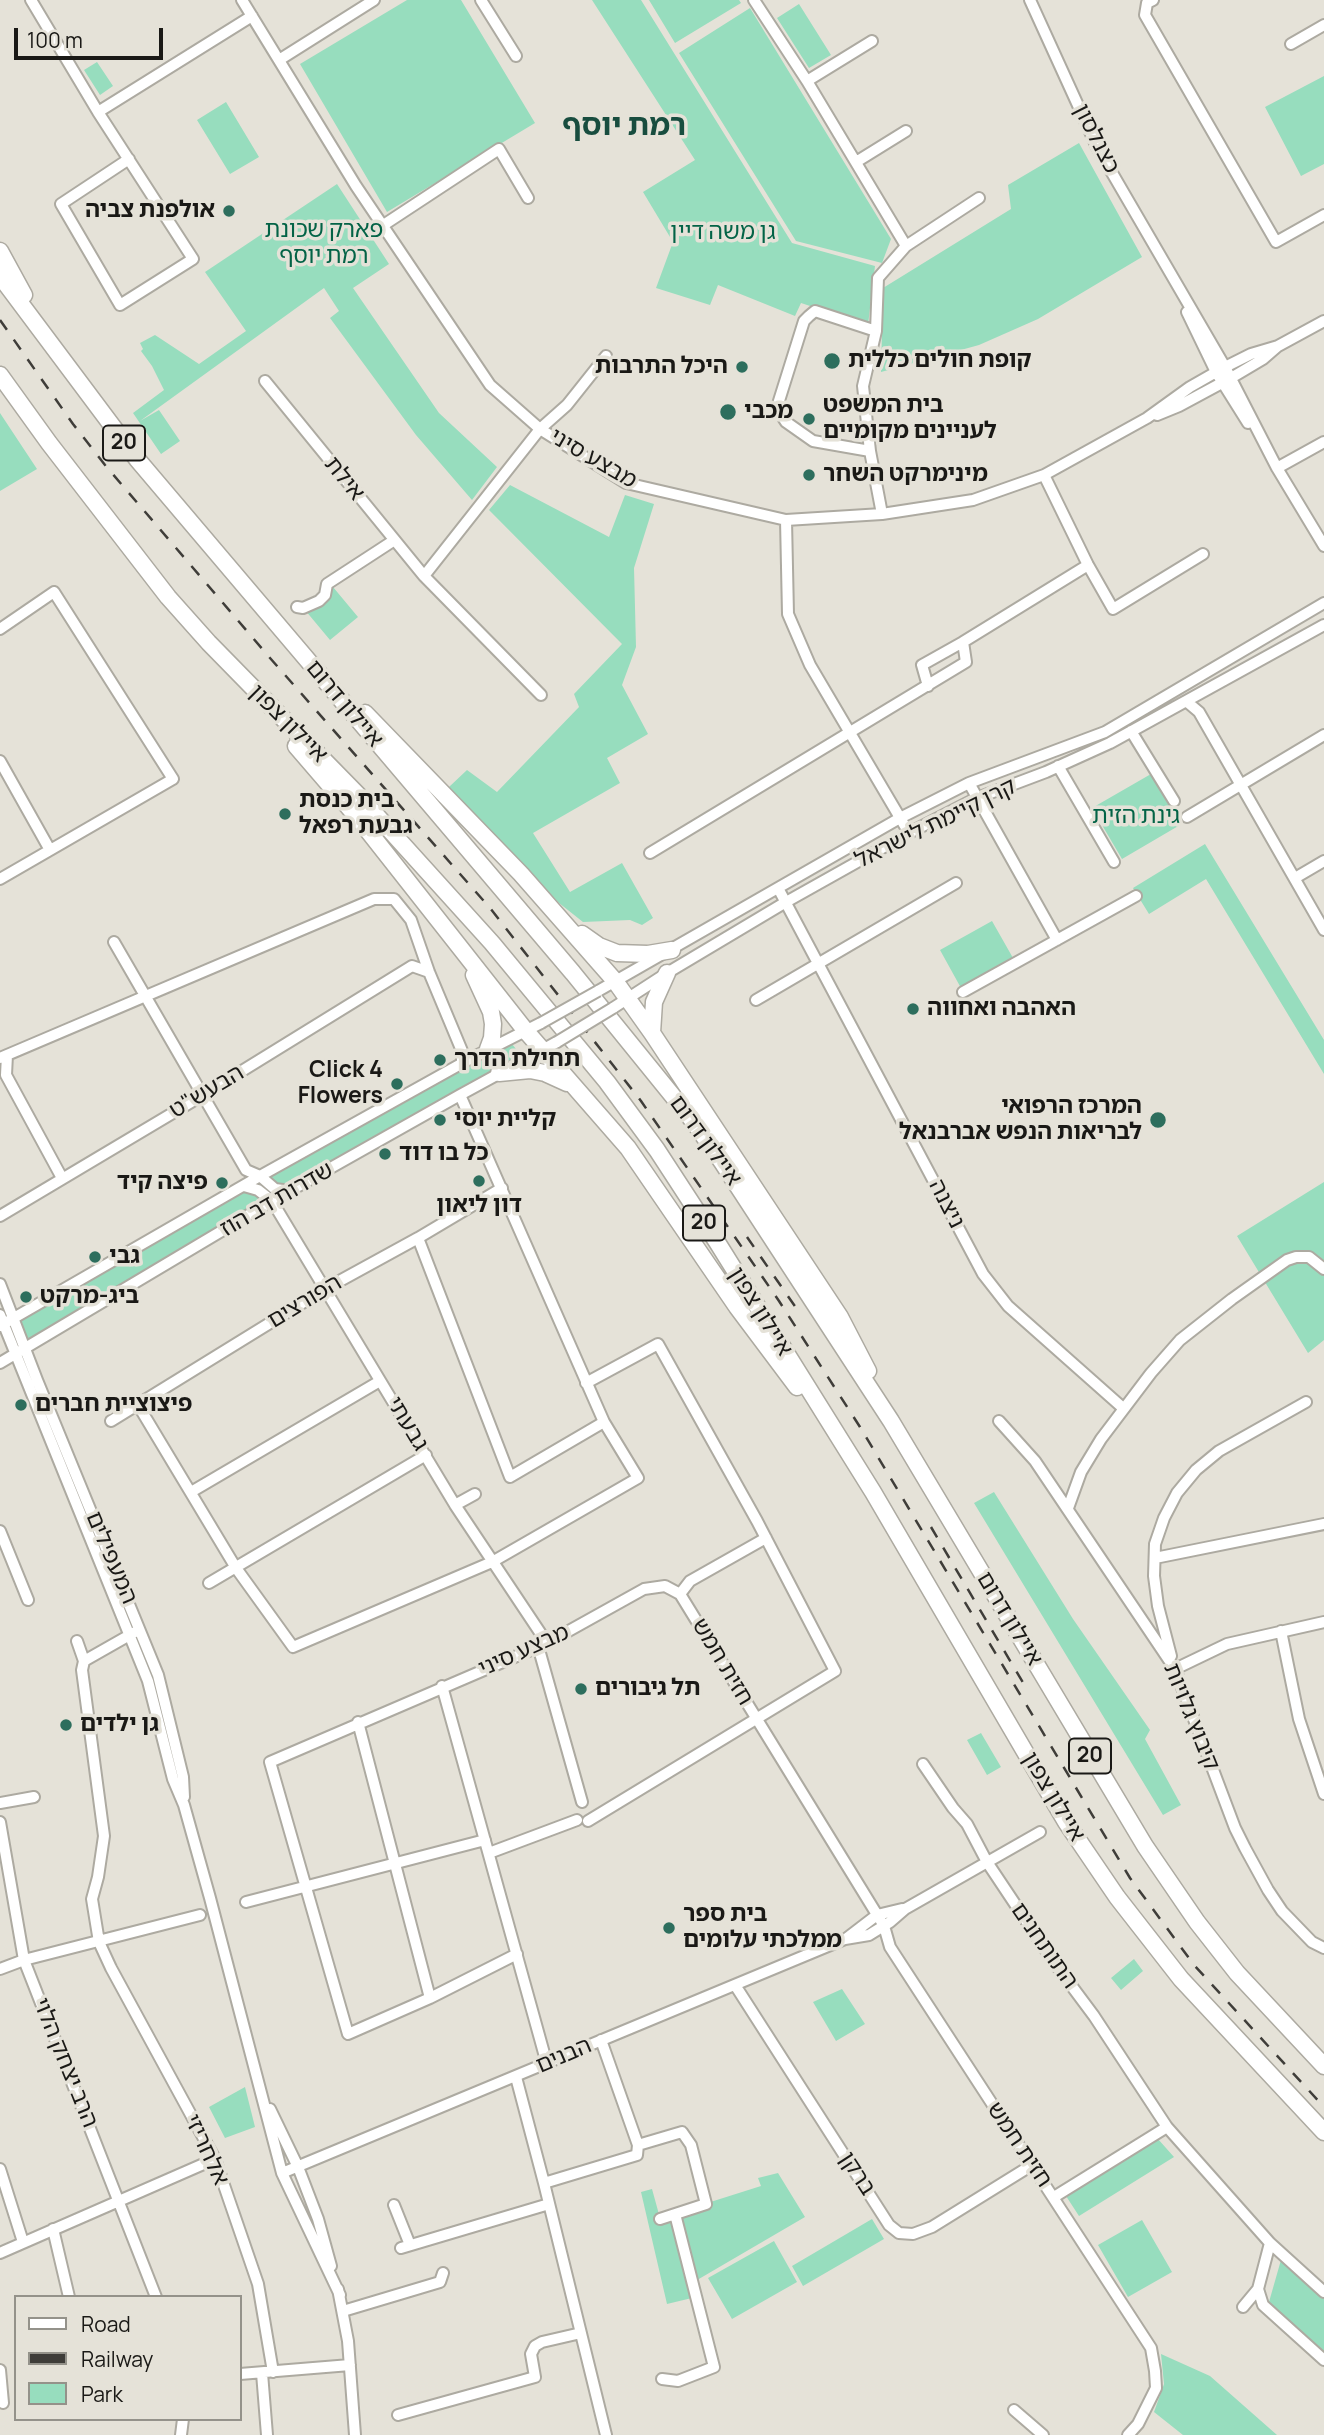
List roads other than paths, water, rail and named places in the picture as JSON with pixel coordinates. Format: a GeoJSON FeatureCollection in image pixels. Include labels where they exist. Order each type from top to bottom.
{"type":"FeatureCollection","features":[{"type":"Feature","properties":{"kind":"highway"},"geometry":{"type":"LineString","coordinates":[[0,251],[60,358]]}},
{"type":"Feature","properties":{"kind":"highway","name":"איילון דרום"},"geometry":{"type":"LineString","coordinates":[[0,276],[136,459],[656,1073],[722,1162],[891,1421],[1145,1846],[1197,1922],[1237,1973],[1324,2066]]}},
{"type":"Feature","properties":{"kind":"highway","name":"איילון צפון"},"geometry":{"type":"LineString","coordinates":[[0,378],[160,587],[209,643],[359,796],[492,943],[607,1083],[657,1150],[717,1242],[873,1492],[1066,1822],[1117,1897],[1181,1979],[1324,2132]]}},
{"type":"Feature","properties":{"kind":"highway"},"geometry":{"type":"LineString","coordinates":[[257,602],[502,855],[615,982],[652,1033],[840,1317],[891,1421]]}},
{"type":"Feature","properties":{"kind":"highway"},"geometry":{"type":"LineString","coordinates":[[209,643],[358,818],[541,1050],[628,1148],[737,1307],[873,1492]]}},
{"type":"Feature","properties":{"kind":"highway"},"geometry":{"type":"LineString","coordinates":[[564,922],[599,946],[617,953],[648,954],[672,950]]}},
{"type":"Feature","properties":{"kind":"highway"},"geometry":{"type":"LineString","coordinates":[[465,953],[491,1012],[492,1038],[481,1053]]}},
{"type":"Feature","properties":{"kind":"highway"},"geometry":{"type":"LineString","coordinates":[[652,1033],[654,1002],[667,973]]}},
{"type":"Feature","properties":{"kind":"highway"},"geometry":{"type":"LineString","coordinates":[[499,1073],[530,1070],[545,1073],[577,1089]]}},
{"type":"Feature","properties":{"kind":"street"},"geometry":{"type":"LineString","coordinates":[[31,0],[193,259],[120,305],[61,204],[128,159]]}},
{"type":"Feature","properties":{"kind":"street","name":"מבצע סיני"},"geometry":{"type":"LineString","coordinates":[[242,0],[382,226],[490,385],[540,429],[626,483],[786,520],[882,514],[973,500],[1044,475],[1147,418],[1220,369],[1251,354],[1278,346]]}},
{"type":"Feature","properties":{"kind":"street"},"geometry":{"type":"LineString","coordinates":[[279,60],[374,0]]}},
{"type":"Feature","properties":{"kind":"street"},"geometry":{"type":"LineString","coordinates":[[481,0],[516,56]]}},
{"type":"Feature","properties":{"kind":"street"},"geometry":{"type":"LineString","coordinates":[[754,0],[807,81],[906,246]]}},
{"type":"Feature","properties":{"kind":"street","name":"כצנלסון"},"geometry":{"type":"LineString","coordinates":[[1030,0],[1097,147],[1171,274],[1226,380],[1321,542],[1324,554]]}},
{"type":"Feature","properties":{"kind":"street"},"geometry":{"type":"LineString","coordinates":[[1150,1],[1145,15],[1276,242],[1324,215]]}},
{"type":"Feature","properties":{"kind":"street"},"geometry":{"type":"LineString","coordinates":[[99,112],[252,16]]}},
{"type":"Feature","properties":{"kind":"street"},"geometry":{"type":"LineString","coordinates":[[1291,44],[1324,25]]}},
{"type":"Feature","properties":{"kind":"street"},"geometry":{"type":"LineString","coordinates":[[807,81],[872,41]]}},
{"type":"Feature","properties":{"kind":"street"},"geometry":{"type":"LineString","coordinates":[[856,162],[906,131]]}},
{"type":"Feature","properties":{"kind":"street"},"geometry":{"type":"LineString","coordinates":[[382,226],[499,149],[528,198]]}},
{"type":"Feature","properties":{"kind":"street"},"geometry":{"type":"LineString","coordinates":[[882,514],[870,451],[863,386],[876,331],[878,278],[906,246],[979,198]]}},
{"type":"Feature","properties":{"kind":"street"},"geometry":{"type":"LineString","coordinates":[[870,451],[813,441],[786,422],[778,410],[778,404],[804,321],[808,316],[815,311],[876,331]]}},
{"type":"Feature","properties":{"kind":"street"},"geometry":{"type":"LineString","coordinates":[[1278,346],[1324,321]]}},
{"type":"Feature","properties":{"kind":"street","name":"מבצע סיני"},"geometry":{"type":"LineString","coordinates":[[1147,418],[1179,406],[1263,359],[1278,346]]}},
{"type":"Feature","properties":{"kind":"street"},"geometry":{"type":"LineString","coordinates":[[424,576],[540,429],[567,405],[606,356]]}},
{"type":"Feature","properties":{"kind":"street","name":"אילת"},"geometry":{"type":"LineString","coordinates":[[265,381],[393,541],[541,695]]}},
{"type":"Feature","properties":{"kind":"street"},"geometry":{"type":"LineString","coordinates":[[1277,468],[1324,442]]}},
{"type":"Feature","properties":{"kind":"street"},"geometry":{"type":"LineString","coordinates":[[1044,475],[1113,609],[1203,554]]}},
{"type":"Feature","properties":{"kind":"street"},"geometry":{"type":"LineString","coordinates":[[786,520],[788,614],[810,665],[909,833]]}},
{"type":"Feature","properties":{"kind":"street"},"geometry":{"type":"LineString","coordinates":[[297,607],[303,608],[319,601],[325,595],[327,584],[393,541]]}},
{"type":"Feature","properties":{"kind":"street"},"geometry":{"type":"LineString","coordinates":[[928,686],[922,665],[1088,565]]}},
{"type":"Feature","properties":{"kind":"street"},"geometry":{"type":"LineString","coordinates":[[0,629],[54,592],[173,779],[0,879]]}},
{"type":"Feature","properties":{"kind":"street"},"geometry":{"type":"LineString","coordinates":[[1321,605],[1324,596]]}},
{"type":"Feature","properties":{"kind":"street","name":"קרן קיימת לישראל"},"geometry":{"type":"LineString","coordinates":[[541,1023],[900,818],[969,783],[1105,732],[1321,605]]}},
{"type":"Feature","properties":{"kind":"street","name":"קרן קיימת לישראל"},"geometry":{"type":"LineString","coordinates":[[557,1042],[786,902],[909,833],[977,799],[1058,766],[1131,731],[1324,625]]}},
{"type":"Feature","properties":{"kind":"street"},"geometry":{"type":"LineString","coordinates":[[650,853],[966,663],[963,642]]}},
{"type":"Feature","properties":{"kind":"street"},"geometry":{"type":"LineString","coordinates":[[1186,701],[1199,712],[1324,930]]}},
{"type":"Feature","properties":{"kind":"street"},"geometry":{"type":"LineString","coordinates":[[1131,731],[1174,801]]}},
{"type":"Feature","properties":{"kind":"street"},"geometry":{"type":"LineString","coordinates":[[1187,817],[1241,783],[1323,739]]}},
{"type":"Feature","properties":{"kind":"street"},"geometry":{"type":"LineString","coordinates":[[0,761],[50,850]]}},
{"type":"Feature","properties":{"kind":"street"},"geometry":{"type":"LineString","coordinates":[[1058,766],[1114,862]]}},
{"type":"Feature","properties":{"kind":"street"},"geometry":{"type":"LineString","coordinates":[[969,783],[1057,940]]}},
{"type":"Feature","properties":{"kind":"street"},"geometry":{"type":"LineString","coordinates":[[1294,878],[1324,861]]}},
{"type":"Feature","properties":{"kind":"street"},"geometry":{"type":"LineString","coordinates":[[756,1000],[956,883]]}},
{"type":"Feature","properties":{"kind":"street","name":"ניצנה"},"geometry":{"type":"LineString","coordinates":[[778,888],[983,1274],[1008,1306],[1123,1408]]}},
{"type":"Feature","properties":{"kind":"street"},"geometry":{"type":"LineString","coordinates":[[962,992],[1136,896]]}},
{"type":"Feature","properties":{"kind":"street"},"geometry":{"type":"LineString","coordinates":[[62,1178],[6,1074],[4,1056],[374,898],[394,899],[411,920],[462,1051],[462,1063]]}},
{"type":"Feature","properties":{"kind":"street"},"geometry":{"type":"LineString","coordinates":[[114,942],[247,1170],[260,1176],[275,1189],[291,1191]]}},
{"type":"Feature","properties":{"kind":"street","name":"הבעש\"ט"},"geometry":{"type":"LineString","coordinates":[[0,1216],[204,1095],[412,966],[423,952]]}},
{"type":"Feature","properties":{"kind":"street"},"geometry":{"type":"LineString","coordinates":[[412,966],[429,972]]}},
{"type":"Feature","properties":{"kind":"street","name":"שדרות דב הוז"},"geometry":{"type":"LineString","coordinates":[[4,1321],[462,1063],[541,1023]]}},
{"type":"Feature","properties":{"kind":"street","name":"שדרות דב הוז"},"geometry":{"type":"LineString","coordinates":[[0,1365],[272,1201],[557,1042]]}},
{"type":"Feature","properties":{"kind":"street"},"geometry":{"type":"LineString","coordinates":[[462,1051],[481,1053]]}},
{"type":"Feature","properties":{"kind":"street"},"geometry":{"type":"LineString","coordinates":[[138,1405],[236,1568],[293,1647],[492,1562],[638,1478],[604,1422],[460,1095]]}},
{"type":"Feature","properties":{"kind":"street"},"geometry":{"type":"LineString","coordinates":[[247,1170],[244,1186],[258,1190],[272,1201]]}},
{"type":"Feature","properties":{"kind":"street","name":"הפורצים"},"geometry":{"type":"LineString","coordinates":[[111,1421],[326,1289],[502,1188]]}},
{"type":"Feature","properties":{"kind":"street","name":"גבעתי"},"geometry":{"type":"LineString","coordinates":[[272,1201],[455,1506],[543,1644],[582,1802]]}},
{"type":"Feature","properties":{"kind":"street"},"geometry":{"type":"LineString","coordinates":[[418,1238],[510,1477],[604,1422]]}},
{"type":"Feature","properties":{"kind":"street"},"geometry":{"type":"LineString","coordinates":[[1068,1508],[1081,1472],[1123,1408],[1180,1340],[1287,1260],[1296,1256],[1309,1257],[1324,1269]]}},
{"type":"Feature","properties":{"kind":"street"},"geometry":{"type":"LineString","coordinates":[[0,1284],[4,1321]]}},
{"type":"Feature","properties":{"kind":"street","name":"המעפילים"},"geometry":{"type":"LineString","coordinates":[[4,1321],[21,1351],[141,1629],[158,1675],[183,1777],[184,1805]]}},
{"type":"Feature","properties":{"kind":"street"},"geometry":{"type":"LineString","coordinates":[[489,1853],[582,1821],[835,1671],[766,1538],[658,1344],[586,1383]]}},
{"type":"Feature","properties":{"kind":"street","name":"המעפילים"},"geometry":{"type":"LineString","coordinates":[[21,1351],[28,1384],[148,1681],[173,1779],[184,1805],[282,2173],[340,2295]]}},
{"type":"Feature","properties":{"kind":"street"},"geometry":{"type":"LineString","coordinates":[[0,1365],[10,1367],[28,1384]]}},
{"type":"Feature","properties":{"kind":"street"},"geometry":{"type":"LineString","coordinates":[[191,1492],[380,1381]]}},
{"type":"Feature","properties":{"kind":"street"},"geometry":{"type":"LineString","coordinates":[[1306,1402],[1219,1451],[1196,1470],[1177,1493],[1164,1518],[1155,1544],[1154,1576],[1158,1606],[1175,1669],[1227,1644],[1324,1622]]}},
{"type":"Feature","properties":{"kind":"street","name":"קיבוץ גלויות"},"geometry":{"type":"LineString","coordinates":[[999,1421],[1035,1461],[1175,1669],[1240,1838],[1282,1911],[1304,1936],[1324,1948]]}},
{"type":"Feature","properties":{"kind":"street"},"geometry":{"type":"LineString","coordinates":[[209,1583],[426,1455]]}},
{"type":"Feature","properties":{"kind":"street"},"geometry":{"type":"LineString","coordinates":[[455,1506],[475,1494]]}},
{"type":"Feature","properties":{"kind":"street"},"geometry":{"type":"LineString","coordinates":[[1155,1558],[1324,1524]]}},
{"type":"Feature","properties":{"kind":"street"},"geometry":{"type":"LineString","coordinates":[[0,1531],[28,1600]]}},
{"type":"Feature","properties":{"kind":"street"},"geometry":{"type":"LineString","coordinates":[[680,1594],[690,1581],[766,1538]]}},
{"type":"Feature","properties":{"kind":"street","name":"מבצע סיני"},"geometry":{"type":"LineString","coordinates":[[304,1886],[270,1762],[543,1644],[644,1589],[665,1586],[680,1594]]}},
{"type":"Feature","properties":{"kind":"street","name":"חזית חמש"},"geometry":{"type":"LineString","coordinates":[[680,1594],[884,1926],[890,1947],[1147,2344],[1153,2387],[1138,2424],[1129,2434]]}},
{"type":"Feature","properties":{"kind":"street"},"geometry":{"type":"LineString","coordinates":[[84,1661],[141,1629]]}},
{"type":"Feature","properties":{"kind":"street"},"geometry":{"type":"LineString","coordinates":[[1281,1631],[1300,1719],[1324,1794]]}},
{"type":"Feature","properties":{"kind":"street","name":"אלחריזי"},"geometry":{"type":"LineString","coordinates":[[77,1641],[84,1661],[82,1670],[104,1836],[92,1899],[99,1942],[215,2159],[258,2284],[268,2373],[267,2435]]}},
{"type":"Feature","properties":{"kind":"street"},"geometry":{"type":"LineString","coordinates":[[442,1686],[547,2064]]}},
{"type":"Feature","properties":{"kind":"street"},"geometry":{"type":"LineString","coordinates":[[358,1722],[430,1998]]}},
{"type":"Feature","properties":{"kind":"street","name":"התותחנים"},"geometry":{"type":"LineString","coordinates":[[923,1764],[967,1824],[987,1862],[1167,2127],[1270,2244],[1324,2292]]}},
{"type":"Feature","properties":{"kind":"street"},"geometry":{"type":"LineString","coordinates":[[0,1803],[34,1797]]}},
{"type":"Feature","properties":{"kind":"street","name":"הרב יצחק הלוי"},"geometry":{"type":"LineString","coordinates":[[0,1822],[24,1960],[155,2295]]}},
{"type":"Feature","properties":{"kind":"street","name":"הבנים"},"geometry":{"type":"LineString","coordinates":[[282,2173],[845,1939],[873,1933],[905,1909],[1040,1832]]}},
{"type":"Feature","properties":{"kind":"street"},"geometry":{"type":"LineString","coordinates":[[246,1902],[485,1840]]}},
{"type":"Feature","properties":{"kind":"street"},"geometry":{"type":"LineString","coordinates":[[304,1886],[348,2034],[430,1998],[517,1954]]}},
{"type":"Feature","properties":{"kind":"street","name":"הבנים"},"geometry":{"type":"LineString","coordinates":[[845,1939],[877,1915],[905,1909]]}},
{"type":"Feature","properties":{"kind":"street"},"geometry":{"type":"LineString","coordinates":[[0,1969],[24,1960],[200,1914]]}},
{"type":"Feature","properties":{"kind":"street","name":"חזית חמש"},"geometry":{"type":"LineString","coordinates":[[866,1922],[873,1933],[890,1947]]}},
{"type":"Feature","properties":{"kind":"street","name":"ברקן"},"geometry":{"type":"LineString","coordinates":[[735,1985],[889,2225],[899,2233],[913,2234],[932,2227],[1032,2165]]}},
{"type":"Feature","properties":{"kind":"street"},"geometry":{"type":"LineString","coordinates":[[601,2040],[638,2150]]}},
{"type":"Feature","properties":{"kind":"street"},"geometry":{"type":"LineString","coordinates":[[516,2077],[606,2435]]}},
{"type":"Feature","properties":{"kind":"street","name":"המעפילים"},"geometry":{"type":"LineString","coordinates":[[259,2085],[298,2167],[318,2219],[340,2295],[350,2365],[355,2435]]}},
{"type":"Feature","properties":{"kind":"street"},"geometry":{"type":"LineString","coordinates":[[1054,2197],[1167,2127]]}},
{"type":"Feature","properties":{"kind":"street"},"geometry":{"type":"LineString","coordinates":[[544,2183],[682,2132],[691,2145],[706,2204],[660,2219]]}},
{"type":"Feature","properties":{"kind":"street"},"geometry":{"type":"LineString","coordinates":[[0,2253],[215,2159]]}},
{"type":"Feature","properties":{"kind":"street"},"geometry":{"type":"LineString","coordinates":[[0,2169],[23,2242]]}},
{"type":"Feature","properties":{"kind":"street"},"geometry":{"type":"LineString","coordinates":[[394,2205],[405,2246],[549,2204]]}},
{"type":"Feature","properties":{"kind":"street"},"geometry":{"type":"LineString","coordinates":[[662,2379],[678,2381],[714,2367],[675,2214]]}},
{"type":"Feature","properties":{"kind":"street"},"geometry":{"type":"LineString","coordinates":[[53,2229],[69,2295]]}},
{"type":"Feature","properties":{"kind":"street"},"geometry":{"type":"LineString","coordinates":[[1243,2307],[1258,2289],[1270,2244]]}},
{"type":"Feature","properties":{"kind":"street"},"geometry":{"type":"LineString","coordinates":[[344,2311],[440,2282],[443,2273]]}},
{"type":"Feature","properties":{"kind":"street"},"geometry":{"type":"LineString","coordinates":[[1258,2289],[1262,2305],[1324,2360]]}},
{"type":"Feature","properties":{"kind":"street"},"geometry":{"type":"LineString","coordinates":[[398,2414],[535,2377],[531,2354],[535,2346],[581,2333]]}},
{"type":"Feature","properties":{"kind":"street"},"geometry":{"type":"LineString","coordinates":[[242,2374],[350,2365]]}},
{"type":"Feature","properties":{"kind":"street"},"geometry":{"type":"LineString","coordinates":[[0,2370],[1,2404]]}},
{"type":"Feature","properties":{"kind":"street"},"geometry":{"type":"LineString","coordinates":[[1014,2410],[1043,2435]]}},
{"type":"Feature","properties":{"kind":"railway"},"geometry":{"type":"LineString","coordinates":[[0,320],[105,465],[490,908],[641,1101],[779,1301],[860,1427],[1130,1878],[1194,1965],[1324,2107]]}},
{"type":"Feature","properties":{"kind":"railway"},"geometry":{"type":"LineString","coordinates":[[747,1237],[801,1315]]}},
{"type":"Feature","properties":{"kind":"railway"},"geometry":{"type":"LineString","coordinates":[[931,1527],[1025,1686]]}},
{"type":"Feature","properties":{"kind":"place","name":"אולפנת צביה"},"geometry":{"type":"Point","coordinates":[229,211]}},
{"type":"Feature","properties":{"kind":"place","name":"קופת חולים כללית"},"geometry":{"type":"Point","coordinates":[832,361]}},
{"type":"Feature","properties":{"kind":"place","name":"היכל התרבות"},"geometry":{"type":"Point","coordinates":[742,367]}},
{"type":"Feature","properties":{"kind":"place","name":"מכבי"},"geometry":{"type":"Point","coordinates":[728,412]}},
{"type":"Feature","properties":{"kind":"place","name":"בית המשפט לעניינים מקומיים"},"geometry":{"type":"Point","coordinates":[809,419]}},
{"type":"Feature","properties":{"kind":"place","name":"מינימרקט השחר"},"geometry":{"type":"Point","coordinates":[809,475]}},
{"type":"Feature","properties":{"kind":"place","name":"בית כנסת גבעת רפאל"},"geometry":{"type":"Point","coordinates":[285,814]}},
{"type":"Feature","properties":{"kind":"place","name":"האהבה ואחווה"},"geometry":{"type":"Point","coordinates":[913,1009]}},
{"type":"Feature","properties":{"kind":"place","name":"תחילת הדרך"},"geometry":{"type":"Point","coordinates":[440,1060]}},
{"type":"Feature","properties":{"kind":"place","name":"Click 4 Flowers"},"geometry":{"type":"Point","coordinates":[397,1084]}},
{"type":"Feature","properties":{"kind":"place","name":"קליית יוסי"},"geometry":{"type":"Point","coordinates":[440,1120]}},
{"type":"Feature","properties":{"kind":"place","name":"המרכז הרפואי לבריאות הנפש אברבנאל"},"geometry":{"type":"Point","coordinates":[1158,1120]}},
{"type":"Feature","properties":{"kind":"place","name":"כל בו דוד"},"geometry":{"type":"Point","coordinates":[385,1154]}},
{"type":"Feature","properties":{"kind":"place","name":"דון ליאון"},"geometry":{"type":"Point","coordinates":[479,1181]}},
{"type":"Feature","properties":{"kind":"place","name":"פיצה קיד"},"geometry":{"type":"Point","coordinates":[222,1183]}},
{"type":"Feature","properties":{"kind":"place","name":"גבי"},"geometry":{"type":"Point","coordinates":[95,1257]}},
{"type":"Feature","properties":{"kind":"place","name":"ביג-מרקט"},"geometry":{"type":"Point","coordinates":[26,1297]}},
{"type":"Feature","properties":{"kind":"place","name":"פיצוציית חברים"},"geometry":{"type":"Point","coordinates":[21,1405]}},
{"type":"Feature","properties":{"kind":"place","name":"תל גיבורים"},"geometry":{"type":"Point","coordinates":[581,1689]}},
{"type":"Feature","properties":{"kind":"place","name":"גן ילדים"},"geometry":{"type":"Point","coordinates":[66,1725]}},
{"type":"Feature","properties":{"kind":"place","name":"בית ספר ממלכתי עלומים"},"geometry":{"type":"Point","coordinates":[669,1928]}},
{"type":"Feature","properties":{"kind":"district","name":"רמת יוסף"},"geometry":{"type":"Point","coordinates":[624,127]}},
{"type":"Feature","properties":{"kind":"park label","name":"גן משה דיין"},"geometry":{"type":"Point","coordinates":[723,233]}},
{"type":"Feature","properties":{"kind":"park label","name":"פארק שכונת רמת יוסף"},"geometry":{"type":"Point","coordinates":[324,244]}},
{"type":"Feature","properties":{"kind":"park label","name":"גינת הזית"},"geometry":{"type":"Point","coordinates":[1136,817]}}]}
